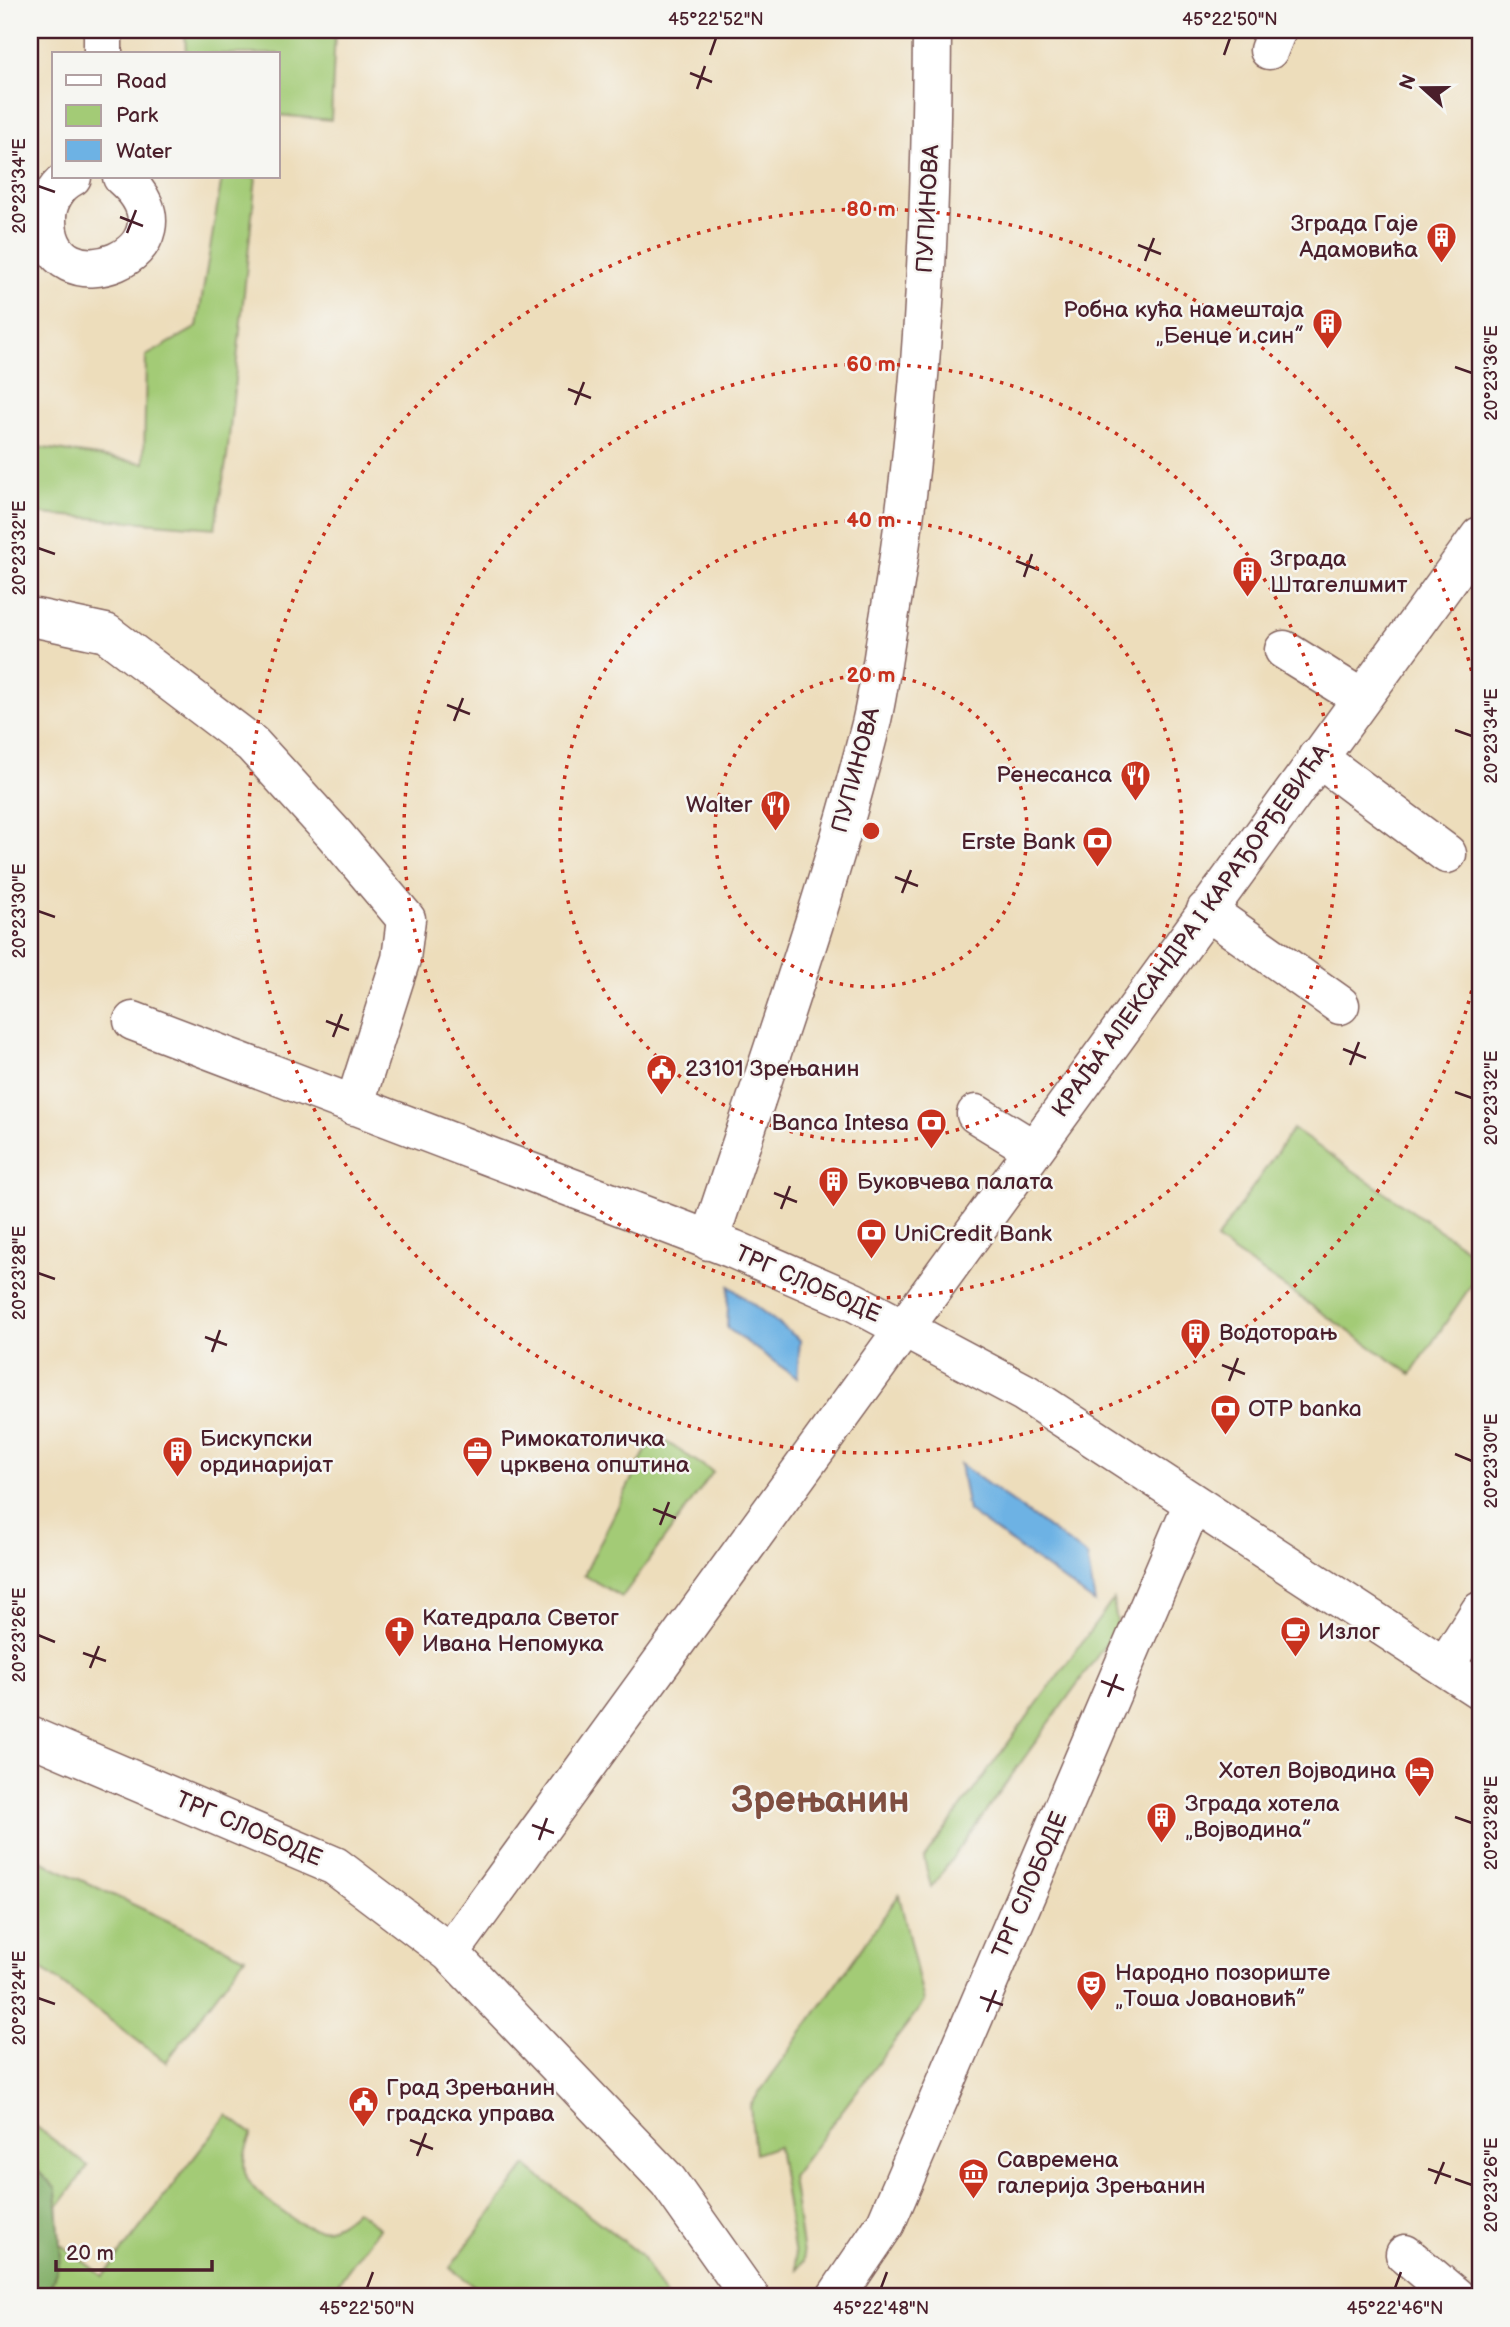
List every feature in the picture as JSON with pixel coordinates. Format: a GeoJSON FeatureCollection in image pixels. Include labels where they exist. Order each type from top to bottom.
{"type":"FeatureCollection","features":[{"type":"Feature","properties":{"kind":"street"},"geometry":{"type":"LineString","coordinates":[[103,30],[103,52]]}},
{"type":"Feature","properties":{"kind":"street","name":"ПУПИНОВА"},"geometry":{"type":"LineString","coordinates":[[709,1241],[800,966],[871,722],[901,549],[919,377],[931,153],[932,30]]}},
{"type":"Feature","properties":{"kind":"street"},"geometry":{"type":"LineString","coordinates":[[71,178],[52,195],[47,214],[49,234],[59,252],[75,264],[96,269],[113,266],[129,256],[140,242],[146,224],[145,206],[136,189],[123,178]]}},
{"type":"Feature","properties":{"kind":"street","name":"КРАЉА АЛЕКСАНДРА I КАРАЂОРЂЕВИЋА"},"geometry":{"type":"LineString","coordinates":[[907,1329],[1033,1149],[1480,536]]}},
{"type":"Feature","properties":{"kind":"street"},"geometry":{"type":"LineString","coordinates":[[30,620],[36,618],[106,633],[252,744],[335,835],[406,919],[401,959],[355,1106]]}},
{"type":"Feature","properties":{"kind":"street"},"geometry":{"type":"LineString","coordinates":[[1284,650],[1361,698]]}},
{"type":"Feature","properties":{"kind":"street"},"geometry":{"type":"LineString","coordinates":[[1317,757],[1447,854]]}},
{"type":"Feature","properties":{"kind":"street"},"geometry":{"type":"LineString","coordinates":[[1206,910],[1340,1005]]}},
{"type":"Feature","properties":{"kind":"street","name":"ТРГ СЛОБОДЕ"},"geometry":{"type":"LineString","coordinates":[[133,1021],[709,1241],[854,1302],[1025,1393],[1480,1690]]}},
{"type":"Feature","properties":{"kind":"street"},"geometry":{"type":"LineString","coordinates":[[976,1114],[1033,1149]]}},
{"type":"Feature","properties":{"kind":"street","name":"ТРГ СЛОБОДЕ"},"geometry":{"type":"LineString","coordinates":[[450,1953],[907,1329]]}},
{"type":"Feature","properties":{"kind":"street","name":"ТРГ СЛОБОДЕ"},"geometry":{"type":"LineString","coordinates":[[836,2297],[886,2222],[1193,1503]]}},
{"type":"Feature","properties":{"kind":"street"},"geometry":{"type":"LineString","coordinates":[[1445,1666],[1480,1611]]}},
{"type":"Feature","properties":{"kind":"street","name":"ТРГ СЛОБОДЕ"},"geometry":{"type":"LineString","coordinates":[[30,1736],[335,1866],[450,1953],[668,2181],[750,2297]]}},
{"type":"Feature","properties":{"kind":"street"},"geometry":{"type":"LineString","coordinates":[[1405,2254],[1456,2297]]}},
{"type":"Feature","properties":{"kind":"green space"},"geometry":{"type":"Polygon","coordinates":[[[185,30],[335,30],[331,120],[280,115],[280,52],[186,52],[185,30]]]}},
{"type":"Feature","properties":{"kind":"green space"},"geometry":{"type":"Polygon","coordinates":[[[222,178],[256,178],[227,457],[215,528],[30,513],[30,446],[144,463],[146,356],[197,327],[222,178]]]}},
{"type":"Feature","properties":{"kind":"green space"},"geometry":{"type":"Polygon","coordinates":[[[1293,1129],[1480,1258],[1480,1272],[1411,1374],[1216,1240],[1293,1129]]]}},
{"type":"Feature","properties":{"kind":"green space"},"geometry":{"type":"Polygon","coordinates":[[[654,1434],[713,1472],[622,1597],[584,1575],[654,1434]]]}},
{"type":"Feature","properties":{"kind":"green space"},"geometry":{"type":"Polygon","coordinates":[[[1113,1600],[1118,1627],[931,1888],[924,1858],[1113,1600]]]}},
{"type":"Feature","properties":{"kind":"green space"},"geometry":{"type":"Polygon","coordinates":[[[30,1856],[245,1957],[166,2062],[30,1960],[30,1856]]]}},
{"type":"Feature","properties":{"kind":"green space"},"geometry":{"type":"Polygon","coordinates":[[[899,1895],[924,2002],[792,2177],[804,2261],[797,2269],[778,2146],[755,2154],[750,2106],[899,1895]]]}},
{"type":"Feature","properties":{"kind":"green space"},"geometry":{"type":"Polygon","coordinates":[[[227,2115],[252,2134],[244,2159],[247,2178],[269,2202],[300,2224],[318,2229],[336,2225],[356,2210],[379,2228],[328,2297],[30,2297],[30,2122],[88,2166],[41,2230],[103,2276],[227,2115]]]}},
{"type":"Feature","properties":{"kind":"green space"},"geometry":{"type":"Polygon","coordinates":[[[30,2163],[56,2189],[61,2257],[47,2297],[30,2297],[30,2163]]]}},
{"type":"Feature","properties":{"kind":"green space"},"geometry":{"type":"Polygon","coordinates":[[[526,2166],[640,2254],[666,2297],[489,2297],[450,2268],[526,2166]]]}},
{"type":"Feature","properties":{"kind":"water"},"geometry":{"type":"Polygon","coordinates":[[[729,1286],[800,1340],[797,1378],[727,1328],[729,1286]]]}},
{"type":"Feature","properties":{"kind":"water"},"geometry":{"type":"Polygon","coordinates":[[[960,1464],[1087,1556],[1095,1603],[968,1511],[960,1464]]]}},
{"type":"Feature","properties":{"kind":"place","name":"Зграда Гаје Адамовића"},"geometry":{"type":"Point","coordinates":[1441,264]}},
{"type":"Feature","properties":{"kind":"place","name":"Робна кућа намештаја „Бенце и син”"},"geometry":{"type":"Point","coordinates":[1327,350]}},
{"type":"Feature","properties":{"kind":"place","name":"Зграда Штагелшмит"},"geometry":{"type":"Point","coordinates":[1247,599]}},
{"type":"Feature","properties":{"kind":"place","name":"Ренесанса"},"geometry":{"type":"Point","coordinates":[1135,802]}},
{"type":"Feature","properties":{"kind":"place","name":"Walter"},"geometry":{"type":"Point","coordinates":[775,832]}},
{"type":"Feature","properties":{"kind":"place","name":"Erste Bank"},"geometry":{"type":"Point","coordinates":[1098,869]}},
{"type":"Feature","properties":{"kind":"place","name":"23101 Зрењанин"},"geometry":{"type":"Point","coordinates":[662,1096]}},
{"type":"Feature","properties":{"kind":"place","name":"Banca Intesa"},"geometry":{"type":"Point","coordinates":[932,1150]}},
{"type":"Feature","properties":{"kind":"place","name":"Буковчева палата"},"geometry":{"type":"Point","coordinates":[834,1209]}},
{"type":"Feature","properties":{"kind":"place","name":"UniCredit Bank"},"geometry":{"type":"Point","coordinates":[871,1261]}},
{"type":"Feature","properties":{"kind":"place","name":"Водоторањ"},"geometry":{"type":"Point","coordinates":[1196,1360]}},
{"type":"Feature","properties":{"kind":"place","name":"OTP banka"},"geometry":{"type":"Point","coordinates":[1225,1436]}},
{"type":"Feature","properties":{"kind":"place","name":"Бискупски ординаријат"},"geometry":{"type":"Point","coordinates":[177,1479]}},
{"type":"Feature","properties":{"kind":"place","name":"Римокатоличка црквена општина"},"geometry":{"type":"Point","coordinates":[477,1479]}},
{"type":"Feature","properties":{"kind":"place","name":"Катедрала Светог Ивана Непомука"},"geometry":{"type":"Point","coordinates":[399,1658]}},
{"type":"Feature","properties":{"kind":"place","name":"Излог"},"geometry":{"type":"Point","coordinates":[1295,1659]}},
{"type":"Feature","properties":{"kind":"place","name":"Хотел Војводина"},"geometry":{"type":"Point","coordinates":[1419,1798]}},
{"type":"Feature","properties":{"kind":"place","name":"Зграда хотела „Војводина”"},"geometry":{"type":"Point","coordinates":[1162,1844]}},
{"type":"Feature","properties":{"kind":"place","name":"Народно позориште „Тоша Јовановић”"},"geometry":{"type":"Point","coordinates":[1092,2013]}},
{"type":"Feature","properties":{"kind":"place","name":"Град Зрењанин градска управа"},"geometry":{"type":"Point","coordinates":[363,2128]}},
{"type":"Feature","properties":{"kind":"place","name":"Савремена галерија Зрењанин"},"geometry":{"type":"Point","coordinates":[974,2200]}},
{"type":"Feature","properties":{"kind":"district","name":"Зрењанин"},"geometry":{"type":"Point","coordinates":[820,1801]}}]}
